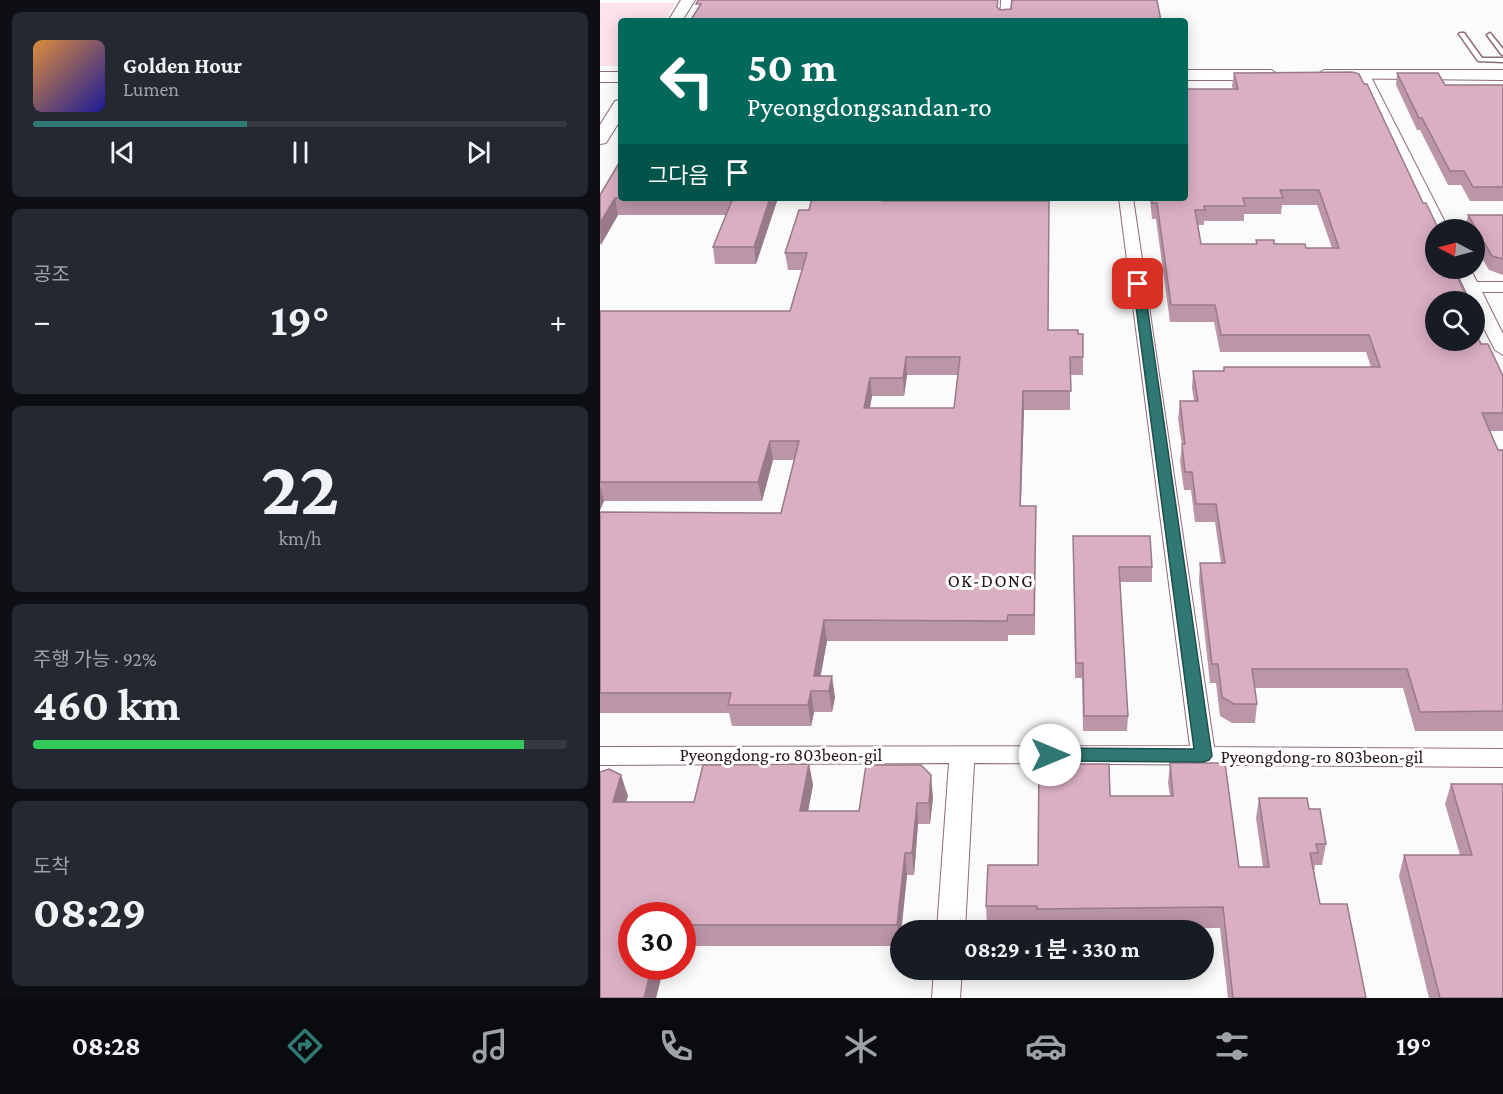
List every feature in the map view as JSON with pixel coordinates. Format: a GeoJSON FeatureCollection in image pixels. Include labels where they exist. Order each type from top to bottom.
{"type":"FeatureCollection","features":[{"type":"Feature","properties":{"kind":"street"},"geometry":{"type":"LineString","coordinates":[[677,18],[688,0]]}},
{"type":"Feature","properties":{"kind":"street"},"geometry":{"type":"LineString","coordinates":[[1005,18],[1006,0]]}},
{"type":"Feature","properties":{"kind":"street"},"geometry":{"type":"LineString","coordinates":[[1188,75],[1503,75]]}},
{"type":"Feature","properties":{"kind":"street"},"geometry":{"type":"LineString","coordinates":[[1364,75],[1436,219]]}},
{"type":"Feature","properties":{"kind":"street"},"geometry":{"type":"LineString","coordinates":[[600,77],[618,77]]}},
{"type":"Feature","properties":{"kind":"street"},"geometry":{"type":"LineString","coordinates":[[600,139],[618,110]]}},
{"type":"Feature","properties":{"kind":"street"},"geometry":{"type":"LineString","coordinates":[[1126,201],[1203,756]]}},
{"type":"Feature","properties":{"kind":"street"},"geometry":{"type":"LineString","coordinates":[[1467,279],[1503,350]]}},
{"type":"Feature","properties":{"kind":"street"},"geometry":{"type":"LineString","coordinates":[[1471,287],[1503,287]]}},
{"type":"Feature","properties":{"kind":"street"},"geometry":{"type":"LineString","coordinates":[[952,920],[962,754]]}},
{"type":"Feature","properties":{"kind":"street","name":"Pyeongdong-ro 803beon-gil"},"geometry":{"type":"LineString","coordinates":[[600,756],[962,754],[1503,758]]}},
{"type":"Feature","properties":{"kind":"street"},"geometry":{"type":"LineString","coordinates":[[946,998],[947,980]]}},
{"type":"Feature","properties":{"kind":"lane"},"geometry":{"type":"LineString","coordinates":[[1462,34],[1480,60],[1503,60]]}},
{"type":"Feature","properties":{"kind":"lane"},"geometry":{"type":"LineString","coordinates":[[1490,35],[1503,53]]}},
{"type":"Feature","properties":{"kind":"shaded area"},"geometry":{"type":"Polygon","coordinates":[[[600,3],[676,3],[666,18],[618,18],[618,66],[600,66],[600,3]]]}},
{"type":"Feature","properties":{"kind":"building"},"geometry":{"type":"Polygon","coordinates":[[[698,0],[998,0],[997,7],[1000,10],[1011,9],[1012,0],[1157,0],[1160,18],[692,18],[701,4],[696,4],[698,0]]]}},
{"type":"Feature","properties":{"kind":"building"},"geometry":{"type":"Polygon","coordinates":[[[1352,72],[1359,74],[1364,84],[1367,84],[1423,203],[1426,203],[1434,219],[1425,219],[1425,279],[1458,279],[1464,291],[1425,291],[1425,351],[1485,351],[1485,344],[1488,344],[1503,376],[1503,413],[1482,413],[1498,450],[1503,450],[1503,711],[1420,712],[1407,669],[1252,669],[1257,704],[1234,704],[1222,697],[1218,664],[1212,664],[1200,563],[1225,563],[1216,504],[1196,504],[1192,472],[1185,472],[1182,444],[1185,444],[1180,401],[1198,401],[1193,371],[1224,371],[1224,367],[1380,367],[1369,335],[1221,335],[1215,305],[1171,305],[1157,203],[1152,203],[1152,201],[1188,201],[1188,89],[1238,89],[1234,73],[1352,72]],[[1280,190],[1283,198],[1243,198],[1245,206],[1204,206],[1205,210],[1195,210],[1201,244],[1257,244],[1256,240],[1274,240],[1274,244],[1305,244],[1306,248],[1339,248],[1319,190],[1280,190]]]}},
{"type":"Feature","properties":{"kind":"building"},"geometry":{"type":"Polygon","coordinates":[[[1397,73],[1438,73],[1445,85],[1503,85],[1503,187],[1473,187],[1464,171],[1450,171],[1422,118],[1419,118],[1397,73]]]}},
{"type":"Feature","properties":{"kind":"building"},"geometry":{"type":"Polygon","coordinates":[[[618,165],[618,198],[615,198],[600,223],[600,195],[618,165]]]}},
{"type":"Feature","properties":{"kind":"building"},"geometry":{"type":"Polygon","coordinates":[[[732,201],[769,201],[754,247],[713,247],[732,201]]]}},
{"type":"Feature","properties":{"kind":"building"},"geometry":{"type":"Polygon","coordinates":[[[811,201],[1049,201],[1048,330],[1078,330],[1078,334],[1083,334],[1083,357],[1070,357],[1071,391],[1023,391],[1020,506],[1036,506],[1034,615],[1008,615],[1007,621],[824,620],[814,676],[832,676],[829,691],[811,691],[808,705],[728,705],[731,693],[600,693],[600,512],[781,513],[799,441],[770,441],[758,482],[600,482],[600,311],[790,311],[807,253],[785,253],[799,210],[809,210],[811,201]],[[906,357],[903,378],[870,378],[864,408],[954,408],[960,357],[906,357]]]}},
{"type":"Feature","properties":{"kind":"building"},"geometry":{"type":"Polygon","coordinates":[[[1468,215],[1503,215],[1503,259],[1492,256],[1485,244],[1485,219],[1470,219],[1468,215]]]}},
{"type":"Feature","properties":{"kind":"building"},"geometry":{"type":"Polygon","coordinates":[[[1073,536],[1150,536],[1152,567],[1119,567],[1128,716],[1084,716],[1083,663],[1076,663],[1073,536]]]}},
{"type":"Feature","properties":{"kind":"building"},"geometry":{"type":"Polygon","coordinates":[[[1170,763],[1225,763],[1239,867],[1269,867],[1259,798],[1307,798],[1309,809],[1320,809],[1326,844],[1316,844],[1318,853],[1310,853],[1320,904],[1347,904],[1366,998],[1233,998],[1223,907],[1037,909],[1037,906],[986,906],[988,865],[1038,865],[1039,764],[1109,764],[1110,796],[1173,796],[1170,763]]]}},
{"type":"Feature","properties":{"kind":"building"},"geometry":{"type":"Polygon","coordinates":[[[809,764],[800,811],[859,811],[866,765],[921,765],[931,775],[929,803],[917,803],[912,853],[905,853],[898,920],[890,920],[890,925],[696,925],[696,902],[618,902],[618,980],[648,980],[644,998],[600,998],[600,772],[609,769],[621,775],[613,802],[694,802],[703,765],[809,764]]]}},
{"type":"Feature","properties":{"kind":"building"},"geometry":{"type":"Polygon","coordinates":[[[1451,784],[1503,784],[1503,998],[1440,998],[1404,855],[1472,855],[1451,784]]]}},
{"type":"Feature","properties":{"kind":"district","name":"OK-DONG"},"geometry":{"type":"Point","coordinates":[991,581]}},
{"type":"Feature","properties":{"kind":"route"},"geometry":{"type":"LineString","coordinates":[[1050,755],[1203,756],[1138,284]]}}]}
